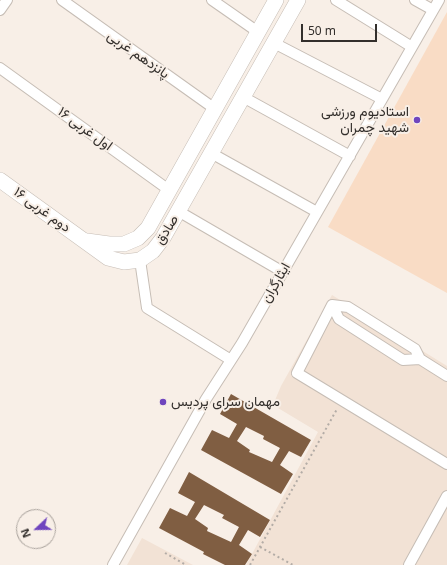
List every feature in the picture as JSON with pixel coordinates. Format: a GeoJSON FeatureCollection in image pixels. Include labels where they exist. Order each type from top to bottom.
{"type":"FeatureCollection","features":[{"type":"Feature","properties":{"kind":"street"},"geometry":{"type":"LineString","coordinates":[[0,10],[7,0]]}},
{"type":"Feature","properties":{"kind":"street","name":"پانزدهم غربی"},"geometry":{"type":"LineString","coordinates":[[62,0],[215,109]]}},
{"type":"Feature","properties":{"kind":"street"},"geometry":{"type":"LineString","coordinates":[[212,0],[258,32]]}},
{"type":"Feature","properties":{"kind":"street","name":"صادق"},"geometry":{"type":"LineString","coordinates":[[84,241],[124,244],[138,238],[148,228],[276,0]]}},
{"type":"Feature","properties":{"kind":"street","name":"صادق"},"geometry":{"type":"LineString","coordinates":[[140,260],[153,251],[163,238],[298,0]]}},
{"type":"Feature","properties":{"kind":"street"},"geometry":{"type":"LineString","coordinates":[[336,0],[412,47]]}},
{"type":"Feature","properties":{"kind":"street"},"geometry":{"type":"LineString","coordinates":[[415,0],[433,10]]}},
{"type":"Feature","properties":{"kind":"street","name":"ایثارگران"},"geometry":{"type":"LineString","coordinates":[[113,565],[206,399],[283,272],[439,0]]}},
{"type":"Feature","properties":{"kind":"street"},"geometry":{"type":"LineString","coordinates":[[274,43],[382,99]]}},
{"type":"Feature","properties":{"kind":"street","name":"۱۶ اول غربی"},"geometry":{"type":"LineString","coordinates":[[0,68],[169,190]]}},
{"type":"Feature","properties":{"kind":"street"},"geometry":{"type":"LineString","coordinates":[[243,97],[350,156]]}},
{"type":"Feature","properties":{"kind":"street"},"geometry":{"type":"LineString","coordinates":[[215,109],[231,119]]}},
{"type":"Feature","properties":{"kind":"street"},"geometry":{"type":"LineString","coordinates":[[211,153],[317,212]]}},
{"type":"Feature","properties":{"kind":"street","name":"۱۶ دوم غربی"},"geometry":{"type":"LineString","coordinates":[[0,180],[84,241]]}},
{"type":"Feature","properties":{"kind":"street"},"geometry":{"type":"LineString","coordinates":[[178,211],[283,272]]}},
{"type":"Feature","properties":{"kind":"street"},"geometry":{"type":"LineString","coordinates":[[84,241],[108,258],[124,262],[140,260],[147,308],[231,360]]}},
{"type":"Feature","properties":{"kind":"street"},"geometry":{"type":"LineString","coordinates":[[332,305],[348,307],[415,349],[420,360]]}},
{"type":"Feature","properties":{"kind":"street"},"geometry":{"type":"LineString","coordinates":[[332,305],[339,319],[403,360],[420,360],[447,376]]}},
{"type":"Feature","properties":{"kind":"street"},"geometry":{"type":"LineString","coordinates":[[332,305],[297,373],[447,464]]}},
{"type":"Feature","properties":{"kind":"street"},"geometry":{"type":"LineString","coordinates":[[409,565],[447,496]]}},
{"type":"Feature","properties":{"kind":"path"},"geometry":{"type":"LineString","coordinates":[[250,565],[342,400]]}},
{"type":"Feature","properties":{"kind":"path"},"geometry":{"type":"LineString","coordinates":[[260,547],[293,565]]}},
{"type":"Feature","properties":{"kind":"path"},"geometry":{"type":"LineString","coordinates":[[165,553],[186,565]]}},
{"type":"Feature","properties":{"kind":"shaded area","name":"استادیوم ورزشی شهید چمران"},"geometry":{"type":"Polygon","coordinates":[[[447,12],[447,293],[328,227],[447,12]]]}},
{"type":"Feature","properties":{"kind":"shaded area"},"geometry":{"type":"Polygon","coordinates":[[[332,295],[447,366],[447,565],[246,565],[318,432],[273,405],[281,386],[332,295]]]}},
{"type":"Feature","properties":{"kind":"shaded area"},"geometry":{"type":"Polygon","coordinates":[[[142,538],[193,565],[127,565],[142,538]]]}},
{"type":"Feature","properties":{"kind":"building"},"geometry":{"type":"Polygon","coordinates":[[[231,394],[311,440],[301,457],[289,451],[280,465],[293,474],[281,494],[201,450],[212,430],[229,438],[237,424],[220,414],[231,394]],[[246,427],[237,441],[250,450],[249,452],[272,462],[280,448],[263,439],[264,436],[246,427]]]}},
{"type":"Feature","properties":{"kind":"building"},"geometry":{"type":"Polygon","coordinates":[[[189,472],[270,520],[260,537],[248,530],[239,545],[252,554],[245,565],[225,565],[159,528],[170,508],[187,516],[195,502],[178,493],[189,472]],[[204,505],[195,519],[208,528],[207,531],[231,542],[239,527],[222,518],[224,515],[204,505]]]}},
{"type":"Feature","properties":{"kind":"place","name":"استادیوم ورزشی شهید چمران"},"geometry":{"type":"Point","coordinates":[417,120]}},
{"type":"Feature","properties":{"kind":"place","name":"مهمان سرای پردیس"},"geometry":{"type":"Point","coordinates":[163,402]}}]}
